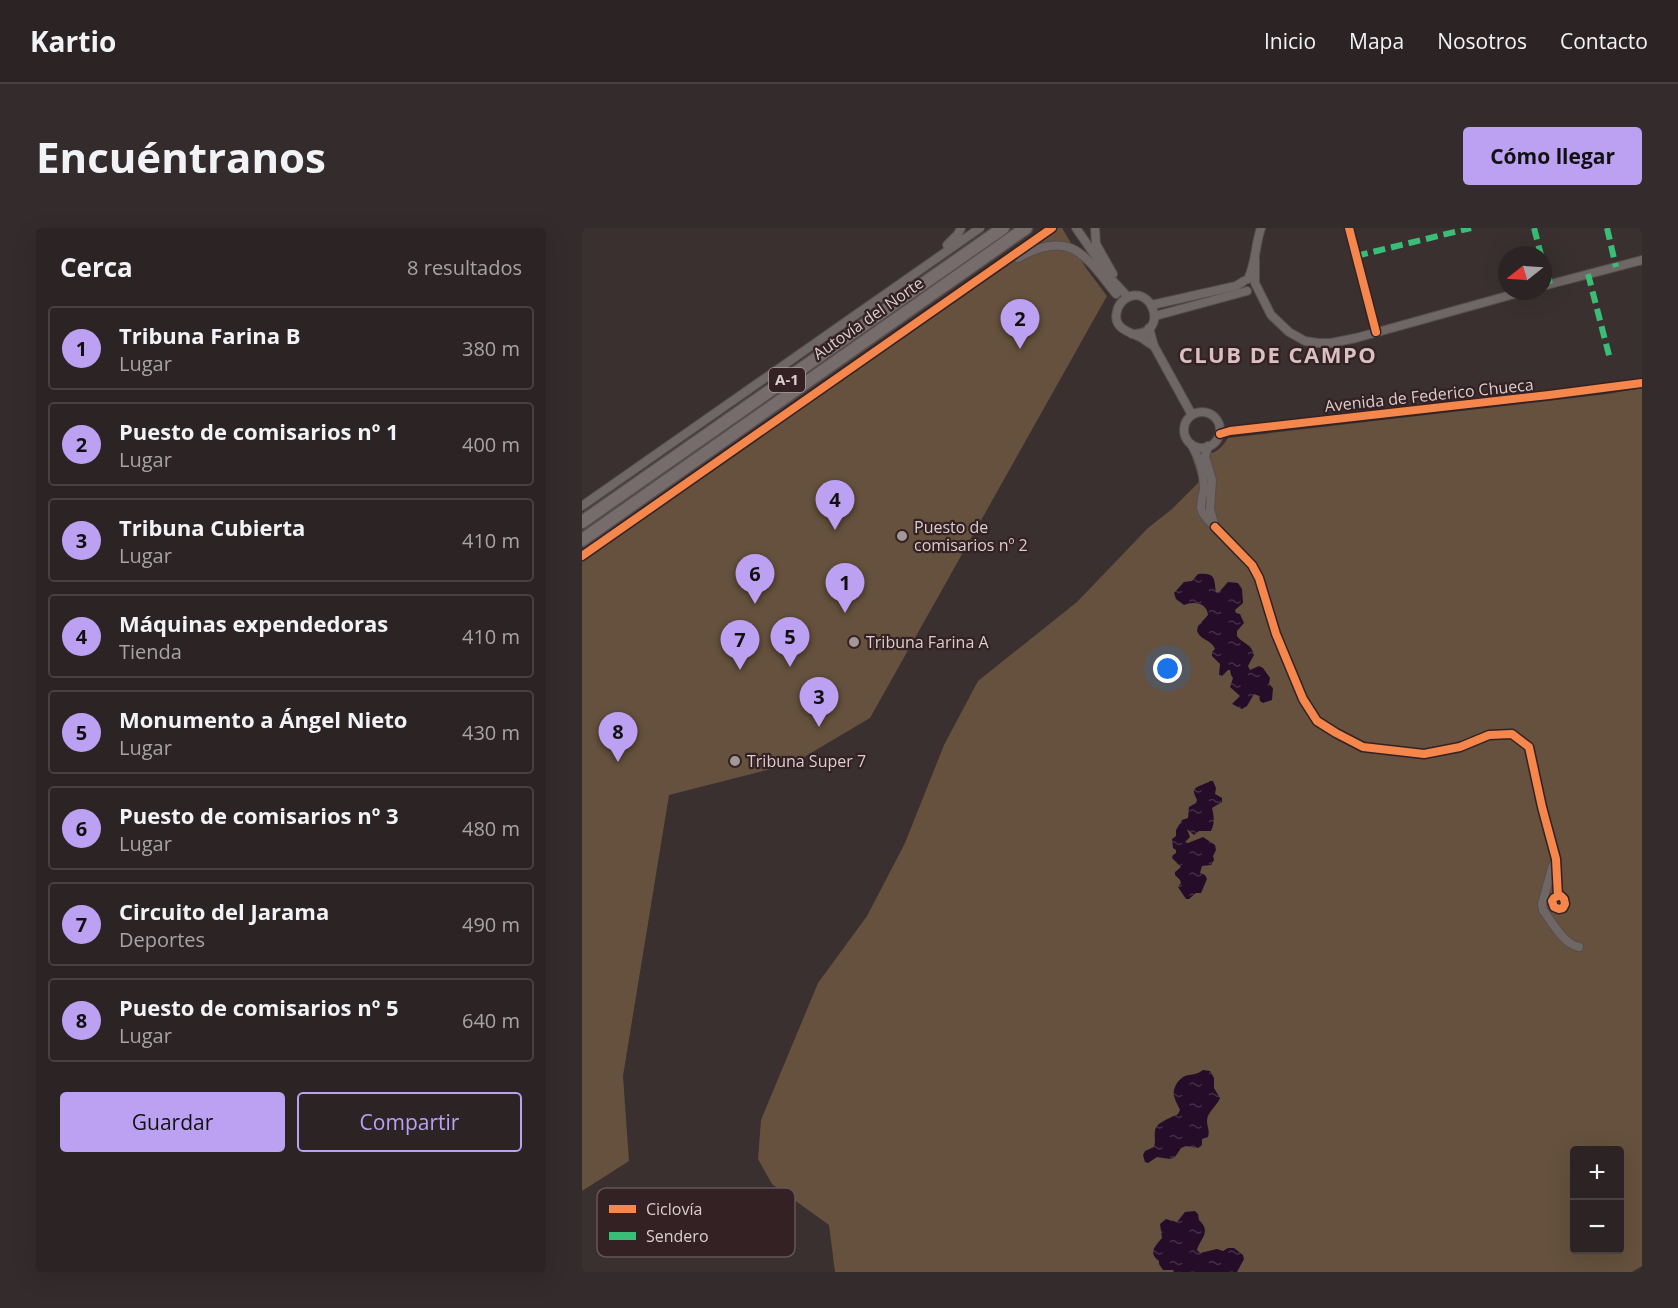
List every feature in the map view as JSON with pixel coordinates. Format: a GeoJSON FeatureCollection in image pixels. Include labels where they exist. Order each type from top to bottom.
{"type":"FeatureCollection","features":[{"type":"Feature","properties":{"kind":"highway","name":"Autovía del Norte"},"geometry":{"type":"LineString","coordinates":[[582,522],[1003,228]]}},
{"type":"Feature","properties":{"kind":"highway","name":"Autovía del Norte"},"geometry":{"type":"LineString","coordinates":[[582,540],[1026,228]]}},
{"type":"Feature","properties":{"kind":"street"},"geometry":{"type":"LineString","coordinates":[[897,286],[918,266],[953,241],[961,228]]}},
{"type":"Feature","properties":{"kind":"street"},"geometry":{"type":"LineString","coordinates":[[582,506],[980,228]]}},
{"type":"Feature","properties":{"kind":"street"},"geometry":{"type":"LineString","coordinates":[[582,556],[1052,228]]}},
{"type":"Feature","properties":{"kind":"street"},"geometry":{"type":"LineString","coordinates":[[1076,228],[1119,291]]}},
{"type":"Feature","properties":{"kind":"street"},"geometry":{"type":"LineString","coordinates":[[1095,228],[1096,244],[1119,291],[1117,321],[1123,330],[1154,346]]}},
{"type":"Feature","properties":{"kind":"street"},"geometry":{"type":"LineString","coordinates":[[1261,228],[1249,281],[1243,286],[1265,303]]}},
{"type":"Feature","properties":{"kind":"street"},"geometry":{"type":"LineString","coordinates":[[1349,228],[1376,332]]}},
{"type":"Feature","properties":{"kind":"street"},"geometry":{"type":"LineString","coordinates":[[955,295],[974,288],[1034,247],[1057,242],[1080,250],[1119,291],[1128,297]]}},
{"type":"Feature","properties":{"kind":"street"},"geometry":{"type":"LineString","coordinates":[[1552,284],[1642,260]]}},
{"type":"Feature","properties":{"kind":"street"},"geometry":{"type":"LineString","coordinates":[[1249,281],[1271,315],[1289,332],[1305,340],[1318,343],[1331,343],[1376,332],[1498,298]]}},
{"type":"Feature","properties":{"kind":"street"},"geometry":{"type":"LineString","coordinates":[[1152,305],[1249,281]]}},
{"type":"Feature","properties":{"kind":"street"},"geometry":{"type":"LineString","coordinates":[[1155,316],[1248,291]]}},
{"type":"Feature","properties":{"kind":"street"},"geometry":{"type":"LineString","coordinates":[[1119,305],[1128,297],[1135,296],[1142,297],[1152,305],[1155,316],[1149,328],[1138,334],[1132,334]]}},
{"type":"Feature","properties":{"kind":"street"},"geometry":{"type":"LineString","coordinates":[[1149,328],[1154,346],[1192,415]]}},
{"type":"Feature","properties":{"kind":"street","name":"Avenida de Federico Chueca"},"geometry":{"type":"LineString","coordinates":[[1220,434],[1642,383]]}},
{"type":"Feature","properties":{"kind":"street"},"geometry":{"type":"LineString","coordinates":[[1191,444],[1200,448],[1213,445],[1220,434],[1219,424],[1212,415],[1206,412],[1192,415],[1184,430],[1186,439],[1196,453],[1202,473],[1206,507]]}},
{"type":"Feature","properties":{"kind":"street"},"geometry":{"type":"LineString","coordinates":[[1208,446],[1205,456],[1212,480],[1203,514],[1252,566],[1259,578],[1282,650],[1303,699],[1317,721],[1363,747],[1424,754],[1460,747],[1489,735],[1512,734],[1529,747],[1556,858],[1558,896],[1554,898],[1552,905],[1543,910]]}},
{"type":"Feature","properties":{"kind":"street"},"geometry":{"type":"LineString","coordinates":[[1556,858],[1542,904],[1543,910],[1569,942],[1579,946]]}},
{"type":"Feature","properties":{"kind":"shaded area"},"geometry":{"type":"Polygon","coordinates":[[[1058,228],[1062,228],[1086,268],[1107,296],[870,718],[794,763],[669,795],[623,1076],[629,1161],[582,1191],[582,560],[1058,228]]]}},
{"type":"Feature","properties":{"kind":"shaded area"},"geometry":{"type":"Polygon","coordinates":[[[1642,388],[1642,1266],[1632,1272],[835,1272],[829,1225],[795,1201],[795,1188],[778,1188],[772,1184],[758,1159],[761,1120],[818,983],[867,916],[905,843],[944,745],[978,681],[1077,602],[1148,528],[1172,509],[1200,481],[1190,451],[1208,454],[1220,448],[1228,438],[1642,388]]]}},
{"type":"Feature","properties":{"kind":"water"},"geometry":{"type":"Polygon","coordinates":[[[1198,574],[1208,574],[1213,577],[1216,592],[1219,592],[1228,582],[1238,583],[1242,589],[1243,603],[1235,610],[1240,614],[1244,623],[1237,631],[1237,636],[1253,651],[1254,655],[1248,666],[1250,670],[1259,666],[1270,678],[1269,684],[1273,688],[1272,700],[1263,703],[1259,696],[1254,694],[1247,706],[1242,709],[1232,704],[1240,696],[1230,687],[1233,678],[1230,670],[1222,676],[1219,675],[1220,664],[1212,656],[1215,649],[1197,631],[1198,626],[1208,615],[1205,607],[1191,603],[1184,605],[1176,599],[1174,593],[1184,582],[1192,581],[1198,574]]]}},
{"type":"Feature","properties":{"kind":"water"},"geometry":{"type":"Polygon","coordinates":[[[1213,781],[1216,788],[1215,794],[1222,798],[1222,802],[1212,808],[1214,820],[1211,831],[1199,831],[1194,835],[1187,829],[1190,837],[1185,842],[1203,837],[1215,845],[1214,860],[1211,865],[1202,866],[1200,873],[1207,879],[1201,893],[1196,893],[1186,899],[1178,887],[1180,880],[1175,875],[1181,867],[1172,858],[1176,850],[1173,848],[1172,839],[1176,836],[1176,830],[1182,820],[1188,818],[1189,807],[1196,803],[1194,790],[1213,781]]]}},
{"type":"Feature","properties":{"kind":"water"},"geometry":{"type":"Polygon","coordinates":[[[1203,1070],[1210,1071],[1214,1078],[1214,1088],[1220,1098],[1207,1118],[1208,1137],[1202,1139],[1202,1145],[1198,1148],[1186,1146],[1170,1159],[1157,1157],[1148,1163],[1145,1162],[1143,1155],[1145,1151],[1154,1147],[1156,1128],[1178,1114],[1180,1110],[1174,1096],[1176,1084],[1185,1076],[1197,1074],[1203,1070]]]}},
{"type":"Feature","properties":{"kind":"water"},"geometry":{"type":"Polygon","coordinates":[[[1195,1211],[1205,1228],[1197,1250],[1200,1253],[1234,1248],[1243,1255],[1244,1259],[1237,1272],[1163,1270],[1153,1252],[1162,1238],[1160,1224],[1166,1219],[1177,1222],[1185,1212],[1195,1211]]]}},
{"type":"Feature","properties":{"kind":"marked path"},"geometry":{"type":"LineString","coordinates":[[1356,256],[1471,228]]}},
{"type":"Feature","properties":{"kind":"marked path"},"geometry":{"type":"LineString","coordinates":[[1534,228],[1539,246]]}},
{"type":"Feature","properties":{"kind":"marked path"},"geometry":{"type":"LineString","coordinates":[[1607,228],[1616,267]]}},
{"type":"Feature","properties":{"kind":"marked path"},"geometry":{"type":"LineString","coordinates":[[1588,274],[1610,359]]}},
{"type":"Feature","properties":{"kind":"cycle path"},"geometry":{"type":"LineString","coordinates":[[582,556],[1052,228]]}},
{"type":"Feature","properties":{"kind":"cycle path"},"geometry":{"type":"LineString","coordinates":[[1349,228],[1376,332]]}},
{"type":"Feature","properties":{"kind":"cycle path"},"geometry":{"type":"LineString","coordinates":[[1220,434],[1642,383]]}},
{"type":"Feature","properties":{"kind":"cycle path"},"geometry":{"type":"LineString","coordinates":[[1215,527],[1252,565],[1259,578],[1276,634],[1303,699],[1317,721],[1363,747],[1424,754],[1460,747],[1489,735],[1512,734],[1529,747],[1556,859],[1558,896],[1552,901],[1554,907],[1559,909],[1565,904],[1564,899],[1558,896]]}},
{"type":"Feature","properties":{"kind":"place","name":"Puesto de comisarios nº 1"},"geometry":{"type":"Point","coordinates":[1020,349]}},
{"type":"Feature","properties":{"kind":"place","name":"Máquinas expendedoras"},"geometry":{"type":"Point","coordinates":[835,530]}},
{"type":"Feature","properties":{"kind":"place","name":"Puesto de comisarios nº 2"},"geometry":{"type":"Point","coordinates":[902,536]}},
{"type":"Feature","properties":{"kind":"place","name":"Puesto de comisarios nº 3"},"geometry":{"type":"Point","coordinates":[755,604]}},
{"type":"Feature","properties":{"kind":"place","name":"Tribuna Farina B"},"geometry":{"type":"Point","coordinates":[845,613]}},
{"type":"Feature","properties":{"kind":"place","name":"Tribuna Farina A"},"geometry":{"type":"Point","coordinates":[854,642]}},
{"type":"Feature","properties":{"kind":"place","name":"Monumento a Ángel Nieto"},"geometry":{"type":"Point","coordinates":[790,667]}},
{"type":"Feature","properties":{"kind":"place","name":"Circuito del Jarama"},"geometry":{"type":"Point","coordinates":[740,670]}},
{"type":"Feature","properties":{"kind":"place","name":"Tribuna Cubierta"},"geometry":{"type":"Point","coordinates":[819,727]}},
{"type":"Feature","properties":{"kind":"place","name":"Tribuna Super 7"},"geometry":{"type":"Point","coordinates":[735,761]}},
{"type":"Feature","properties":{"kind":"place","name":"Puesto de comisarios nº 5"},"geometry":{"type":"Point","coordinates":[618,762]}},
{"type":"Feature","properties":{"kind":"district","name":"CLUB DE CAMPO"},"geometry":{"type":"Point","coordinates":[1278,355]}}]}
